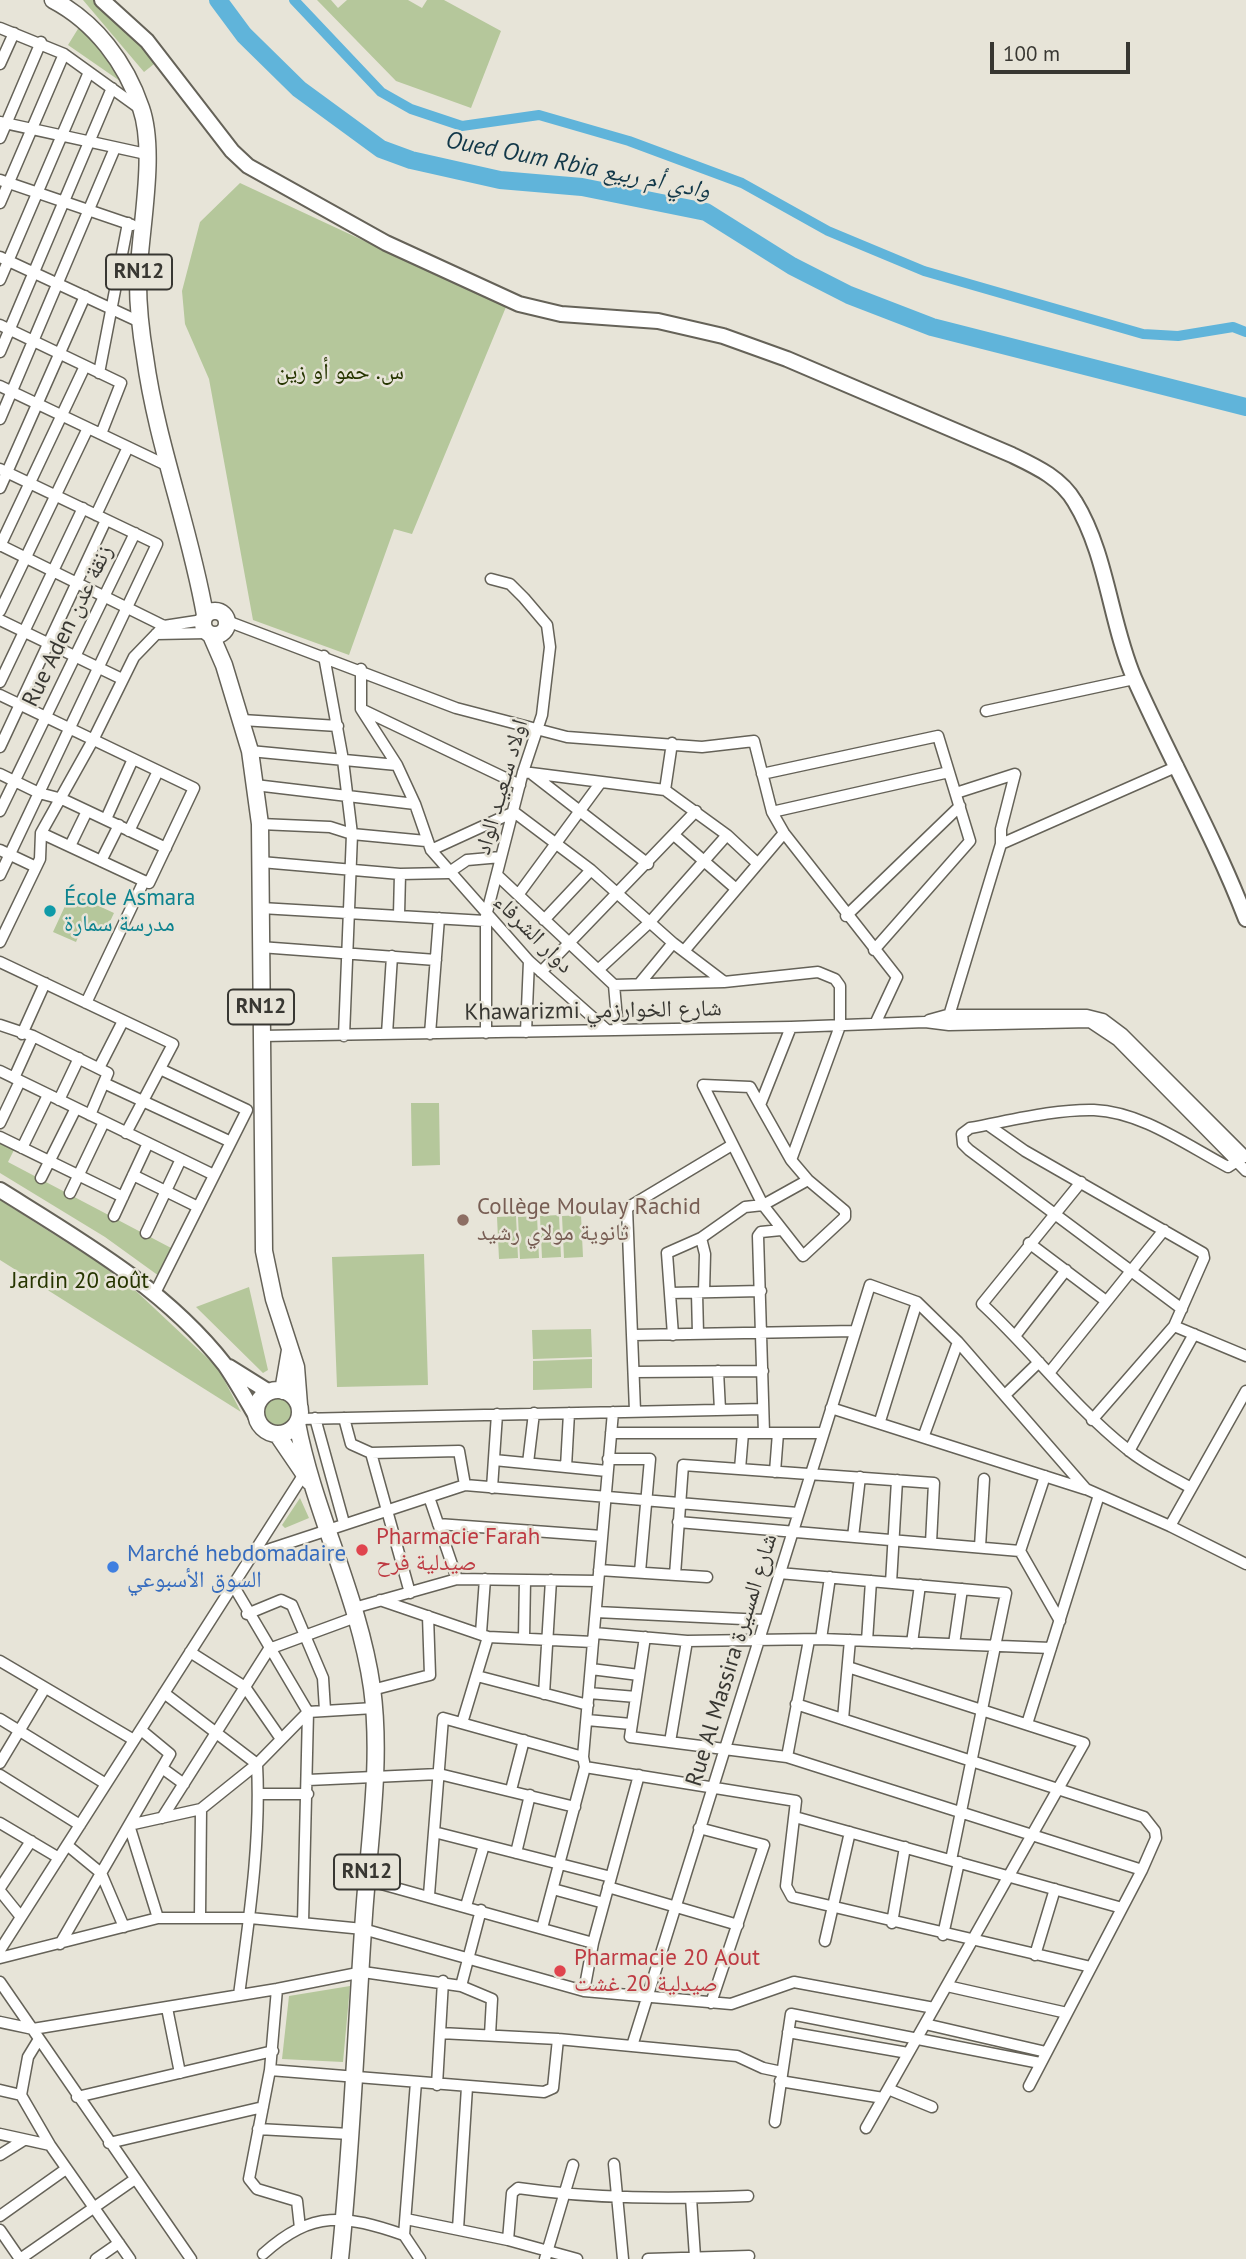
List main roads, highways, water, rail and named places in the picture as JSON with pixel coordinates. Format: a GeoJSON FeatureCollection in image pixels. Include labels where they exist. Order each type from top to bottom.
{"type":"FeatureCollection","features":[{"type":"Feature","properties":{"kind":"main road","name":"RN12"},"geometry":{"type":"LineString","coordinates":[[53,0],[79,13],[90,25],[124,70],[142,110],[146,154],[135,226],[145,357],[167,466],[250,751],[260,824],[264,1251],[274,1299],[298,1377],[302,1416],[317,1492]]}},
{"type":"Feature","properties":{"kind":"main road"},"geometry":{"type":"LineString","coordinates":[[102,0],[147,41],[232,150],[248,166],[271,182],[387,243],[519,304],[574,316],[658,321],[723,336],[787,359],[1013,455],[1054,478],[1069,493],[1087,526],[1134,679],[1224,861],[1246,919]]}},
{"type":"Feature","properties":{"kind":"main road"},"geometry":{"type":"LineString","coordinates":[[0,1190],[102,1254],[154,1295],[224,1365],[256,1416]]}},
{"type":"Feature","properties":{"kind":"main road","name":"RN12"},"geometry":{"type":"LineString","coordinates":[[290,1350],[276,1392],[260,1399],[256,1416],[263,1429],[276,1434],[317,1492],[337,1526],[374,1708],[374,1777],[363,1929],[363,1972],[340,2259]]}},
{"type":"Feature","properties":{"kind":"main road"},"geometry":{"type":"LineString","coordinates":[[224,1365],[276,1392],[293,1396],[302,1416],[289,1432],[276,1434]]}},
{"type":"Feature","properties":{"kind":"waterway","name":"Oued Oum Rbia وادي أم ربيع"},"geometry":{"type":"LineString","coordinates":[[218,0],[244,35],[299,89],[381,149],[411,160],[500,180],[582,187],[706,212],[792,266],[849,295],[932,327],[1246,407]]}},
{"type":"Feature","properties":{"kind":"waterway"},"geometry":{"type":"LineString","coordinates":[[294,0],[381,92],[411,109],[462,126],[539,115],[629,141],[742,183],[828,231],[924,271],[1143,334],[1178,336],[1233,327],[1246,332]]}},
{"type":"Feature","properties":{"kind":"place","name":"École Asmara مدرسة سمارة"},"geometry":{"type":"Point","coordinates":[50,911]}},
{"type":"Feature","properties":{"kind":"place","name":"Collège Moulay Rachid ثانوية مولاي رشيد"},"geometry":{"type":"Point","coordinates":[463,1220]}},
{"type":"Feature","properties":{"kind":"place","name":"Pharmacie Farah صيدلية فرح"},"geometry":{"type":"Point","coordinates":[362,1550]}},
{"type":"Feature","properties":{"kind":"place","name":"Marché hebdomadaire السوق الأسبوعي"},"geometry":{"type":"Point","coordinates":[113,1567]}},
{"type":"Feature","properties":{"kind":"place","name":"Pharmacie 20 Aout صيدلية 20 غشت"},"geometry":{"type":"Point","coordinates":[560,1971]}},
{"type":"Feature","properties":{"kind":"park label","name":"س. حمو أو زين"},"geometry":{"type":"Point","coordinates":[340,372]}},
{"type":"Feature","properties":{"kind":"park label","name":"Jardin 20 août"},"geometry":{"type":"Point","coordinates":[80,1281]}}]}
